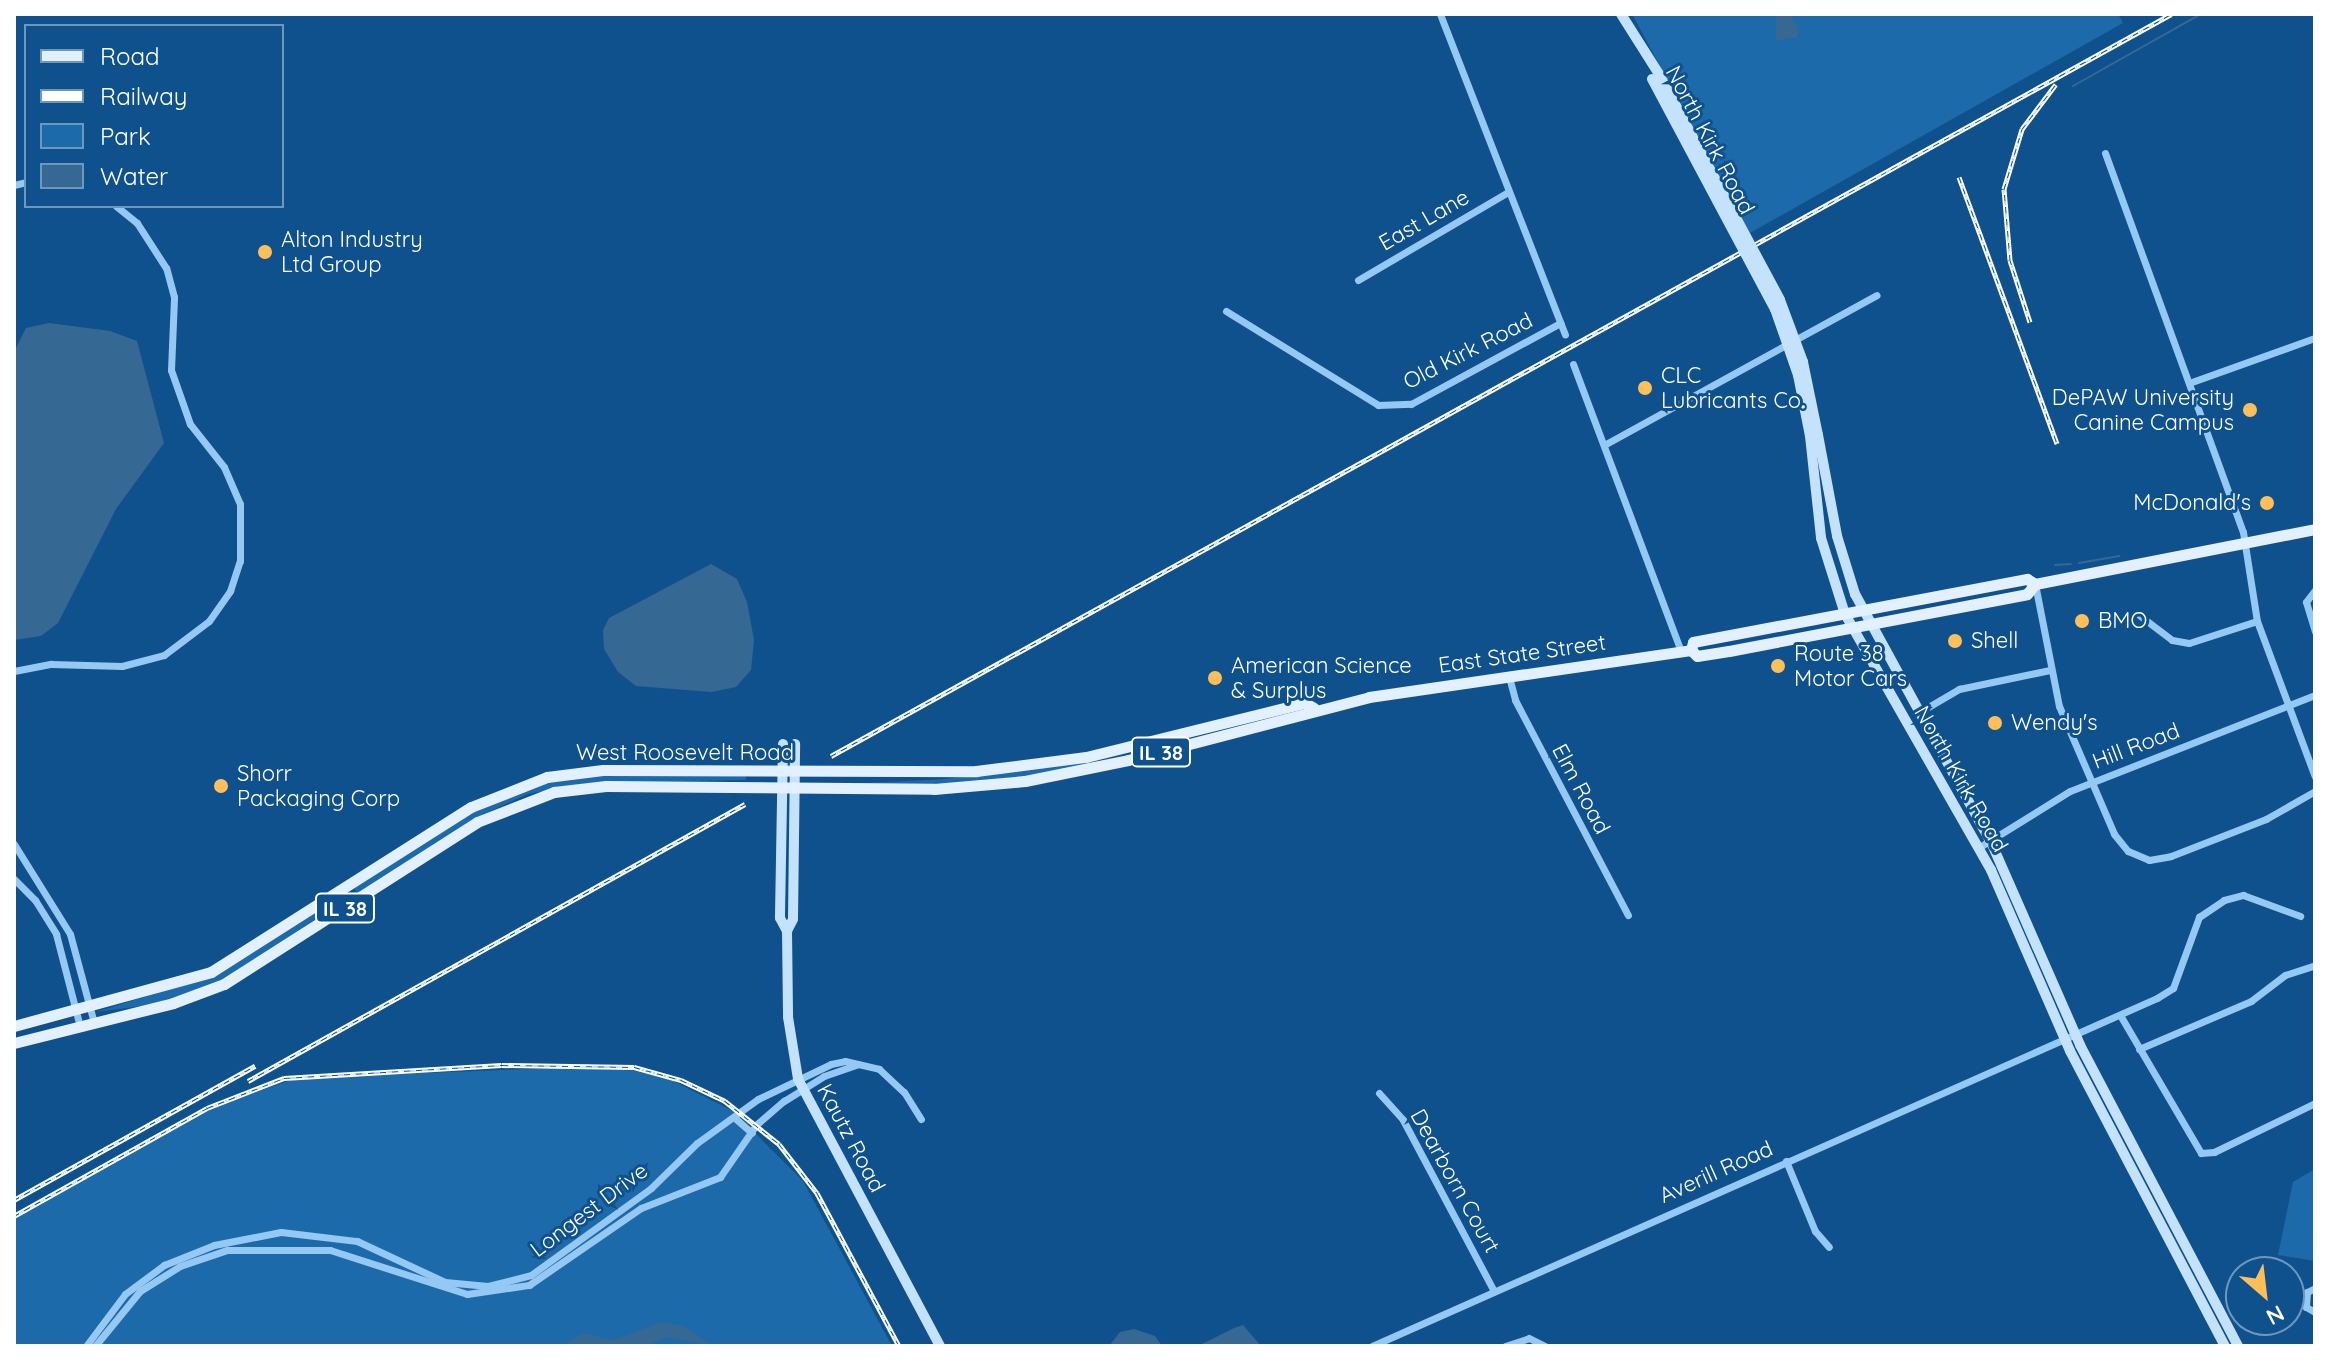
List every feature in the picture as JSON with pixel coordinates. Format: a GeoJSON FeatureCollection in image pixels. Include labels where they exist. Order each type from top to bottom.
{"type":"FeatureCollection","features":[{"type":"Feature","properties":{"kind":"main road","name":"North Kirk Road"},"geometry":{"type":"LineString","coordinates":[[1621,14],[1775,309],[1798,375],[1840,549],[1862,610],[1991,842],[2070,1038],[2238,1346]]}},
{"type":"Feature","properties":{"kind":"main road","name":"North Kirk Road"},"geometry":{"type":"LineString","coordinates":[[1814,436],[1821,538],[1845,614],[1978,848],[2225,1346]]}},
{"type":"Feature","properties":{"kind":"main road","name":"East State Street"},"geometry":{"type":"LineString","coordinates":[[789,788],[934,789],[1025,781],[1305,717],[1314,708],[1686,650],[1697,656],[1852,629],[2027,594],[2035,584],[2315,529]]}},
{"type":"Feature","properties":{"kind":"main road","name":"East State Street"},"geometry":{"type":"LineString","coordinates":[[1686,650],[1693,642],[1862,610],[2027,579],[2035,584]]}},
{"type":"Feature","properties":{"kind":"main road","name":"West Roosevelt Road"},"geometry":{"type":"LineString","coordinates":[[14,1026],[179,985],[224,966],[471,807],[514,787],[589,771],[930,774],[1036,765],[1305,703],[1314,708]]}},
{"type":"Feature","properties":{"kind":"main road","name":"Kautz Road"},"geometry":{"type":"LineString","coordinates":[[783,744],[789,772]]}},
{"type":"Feature","properties":{"kind":"main road","name":"Kautz Road"},"geometry":{"type":"LineString","coordinates":[[795,744],[789,772],[793,919],[787,931],[788,1017],[800,1084],[940,1346]]}},
{"type":"Feature","properties":{"kind":"main road","name":"West Roosevelt Road"},"geometry":{"type":"LineString","coordinates":[[14,1043],[173,1003],[235,978],[466,829],[527,799],[591,786],[789,788]]}},
{"type":"Feature","properties":{"kind":"street","name":"Old Kirk Road"},"geometry":{"type":"LineString","coordinates":[[1440,14],[1565,334]]}},
{"type":"Feature","properties":{"kind":"street"},"geometry":{"type":"LineString","coordinates":[[2105,153],[2245,543],[2257,621],[2286,707],[2315,777]]}},
{"type":"Feature","properties":{"kind":"street","name":"East Lane"},"geometry":{"type":"LineString","coordinates":[[1358,280],[1508,192]]}},
{"type":"Feature","properties":{"kind":"street"},"geometry":{"type":"LineString","coordinates":[[14,671],[51,664],[122,666],[164,655],[209,621],[230,591],[240,561],[240,504],[224,467],[190,424],[171,370],[174,297],[166,268],[137,223],[118,208]]}},
{"type":"Feature","properties":{"kind":"street"},"geometry":{"type":"LineString","coordinates":[[1604,445],[1877,295]]}},
{"type":"Feature","properties":{"kind":"street","name":"Old Kirk Road"},"geometry":{"type":"LineString","coordinates":[[1226,311],[1378,405],[1411,404],[1560,323]]}},
{"type":"Feature","properties":{"kind":"street"},"geometry":{"type":"LineString","coordinates":[[2189,383],[2315,338]]}},
{"type":"Feature","properties":{"kind":"street"},"geometry":{"type":"LineString","coordinates":[[1573,364],[1686,650]]}},
{"type":"Feature","properties":{"kind":"street"},"geometry":{"type":"LineString","coordinates":[[2035,584],[2059,706],[2114,834],[2128,851],[2149,860],[2266,819],[2315,791]]}},
{"type":"Feature","properties":{"kind":"street"},"geometry":{"type":"LineString","coordinates":[[2315,590],[2306,602],[2315,632]]}},
{"type":"Feature","properties":{"kind":"street"},"geometry":{"type":"LineString","coordinates":[[2139,615],[2172,640],[2189,643],[2257,621]]}},
{"type":"Feature","properties":{"kind":"street"},"geometry":{"type":"LineString","coordinates":[[1918,713],[1959,689],[2050,670]]}},
{"type":"Feature","properties":{"kind":"street","name":"Elm Road"},"geometry":{"type":"LineString","coordinates":[[1509,677],[1515,700],[1628,915]]}},
{"type":"Feature","properties":{"kind":"street","name":"Hill Road"},"geometry":{"type":"LineString","coordinates":[[1978,848],[2092,782],[2315,695]]}},
{"type":"Feature","properties":{"kind":"street"},"geometry":{"type":"LineString","coordinates":[[14,844],[70,934],[94,1023]]}},
{"type":"Feature","properties":{"kind":"street"},"geometry":{"type":"LineString","coordinates":[[14,879],[35,900],[56,934],[80,1027]]}},
{"type":"Feature","properties":{"kind":"street","name":"Averill Road"},"geometry":{"type":"LineString","coordinates":[[1372,1346],[2070,1038],[2173,988],[2195,923],[2212,906],[2243,895],[2300,916]]}},
{"type":"Feature","properties":{"kind":"street"},"geometry":{"type":"LineString","coordinates":[[2139,1049],[2251,1001],[2285,975],[2315,965]]}},
{"type":"Feature","properties":{"kind":"street"},"geometry":{"type":"LineString","coordinates":[[2120,1015],[2201,1153],[2214,1152],[2315,1103]]}},
{"type":"Feature","properties":{"kind":"street"},"geometry":{"type":"LineString","coordinates":[[800,1084],[831,1064],[862,1064],[892,1078],[921,1119]]}},
{"type":"Feature","properties":{"kind":"street","name":"Longest Drive"},"geometry":{"type":"LineString","coordinates":[[86,1346],[125,1294],[164,1265],[214,1245],[281,1232],[357,1241],[445,1282],[488,1286],[518,1280],[552,1264],[651,1188],[697,1143],[736,1119],[772,1089],[800,1084]]}},
{"type":"Feature","properties":{"kind":"street","name":"Longest Drive"},"geometry":{"type":"LineString","coordinates":[[95,1346],[140,1291],[180,1266],[227,1250],[330,1250],[455,1292],[518,1289],[556,1270],[641,1208],[720,1177],[752,1133],[800,1084]]}},
{"type":"Feature","properties":{"kind":"street","name":"Dearborn Court"},"geometry":{"type":"LineString","coordinates":[[1379,1093],[1403,1120],[1494,1291]]}},
{"type":"Feature","properties":{"kind":"street"},"geometry":{"type":"LineString","coordinates":[[736,1119],[752,1133]]}},
{"type":"Feature","properties":{"kind":"street"},"geometry":{"type":"LineString","coordinates":[[1786,1161],[1817,1236],[1829,1247]]}},
{"type":"Feature","properties":{"kind":"street"},"geometry":{"type":"LineString","coordinates":[[2315,1288],[2307,1292],[2306,1307],[2315,1312]]}},
{"type":"Feature","properties":{"kind":"street"},"geometry":{"type":"LineString","coordinates":[[1505,1346],[1529,1338],[1545,1346]]}},
{"type":"Feature","properties":{"kind":"green space"},"geometry":{"type":"Polygon","coordinates":[[[1632,14],[2118,14],[2123,23],[1750,233],[1632,14]]]}},
{"type":"Feature","properties":{"kind":"green space"},"geometry":{"type":"Polygon","coordinates":[[[1098,758],[1099,763],[1029,776],[958,784],[828,785],[945,779],[1098,758]]]}},
{"type":"Feature","properties":{"kind":"green space"},"geometry":{"type":"Polygon","coordinates":[[[588,775],[746,776],[746,780],[588,783],[528,794],[477,817],[358,894],[354,888],[467,814],[551,781],[588,775]]]}},
{"type":"Feature","properties":{"kind":"green space"},"geometry":{"type":"Polygon","coordinates":[[[329,905],[331,908],[241,970],[209,986],[149,1005],[96,1012],[215,975],[329,905]]]}},
{"type":"Feature","properties":{"kind":"green space"},"geometry":{"type":"Polygon","coordinates":[[[579,1067],[627,1069],[671,1080],[733,1111],[803,1181],[892,1346],[14,1346],[14,1217],[210,1108],[297,1078],[579,1067]]]}},
{"type":"Feature","properties":{"kind":"green space"},"geometry":{"type":"Polygon","coordinates":[[[2315,1169],[2315,1261],[2305,1259],[2305,1256],[2278,1255],[2293,1182],[2315,1169]]]}},
{"type":"Feature","properties":{"kind":"water"},"geometry":{"type":"Polygon","coordinates":[[[1776,14],[1790,15],[1799,28],[1797,37],[1776,41],[1776,14]]]}},
{"type":"Feature","properties":{"kind":"water"},"geometry":{"type":"Polygon","coordinates":[[[49,323],[110,331],[137,341],[164,443],[116,509],[58,623],[41,636],[14,640],[16,348],[26,328],[49,323]]]}},
{"type":"Feature","properties":{"kind":"water"},"geometry":{"type":"Polygon","coordinates":[[[711,564],[737,579],[747,602],[754,640],[751,670],[736,687],[711,692],[636,686],[618,672],[604,649],[603,630],[609,618],[711,564]]]}},
{"type":"Feature","properties":{"kind":"water"},"geometry":{"type":"Polygon","coordinates":[[[662,1322],[684,1326],[712,1346],[669,1337],[644,1346],[563,1346],[583,1333],[613,1340],[662,1322]]]}},
{"type":"Feature","properties":{"kind":"water"},"geometry":{"type":"Polygon","coordinates":[[[1243,1325],[1261,1346],[1198,1346],[1234,1328],[1243,1325]]]}},
{"type":"Feature","properties":{"kind":"water"},"geometry":{"type":"Polygon","coordinates":[[[1134,1329],[1155,1336],[1162,1346],[1109,1346],[1120,1332],[1134,1329]]]}},
{"type":"Feature","properties":{"kind":"waterway"},"geometry":{"type":"LineString","coordinates":[[1732,14],[1745,14]]}},
{"type":"Feature","properties":{"kind":"waterway"},"geometry":{"type":"LineString","coordinates":[[1750,14],[1759,14]]}},
{"type":"Feature","properties":{"kind":"waterway"},"geometry":{"type":"LineString","coordinates":[[2073,86],[2201,14]]}},
{"type":"Feature","properties":{"kind":"waterway"},"geometry":{"type":"LineString","coordinates":[[2079,563],[2119,556]]}},
{"type":"Feature","properties":{"kind":"waterway"},"geometry":{"type":"LineString","coordinates":[[2055,565],[2071,564]]}},
{"type":"Feature","properties":{"kind":"railway"},"geometry":{"type":"LineString","coordinates":[[831,756],[2171,14]]}},
{"type":"Feature","properties":{"kind":"railway"},"geometry":{"type":"LineString","coordinates":[[2030,322],[2010,260],[2004,189],[2022,129],[2056,84]]}},
{"type":"Feature","properties":{"kind":"railway"},"geometry":{"type":"LineString","coordinates":[[1959,177],[2057,444]]}},
{"type":"Feature","properties":{"kind":"railway"},"geometry":{"type":"LineString","coordinates":[[248,1081],[745,804]]}},
{"type":"Feature","properties":{"kind":"railway"},"geometry":{"type":"LineString","coordinates":[[14,1216],[207,1108],[284,1078],[502,1065],[634,1067],[681,1080],[725,1101],[779,1144],[817,1193],[899,1346]]}},
{"type":"Feature","properties":{"kind":"railway"},"geometry":{"type":"LineString","coordinates":[[14,1200],[255,1066]]}},
{"type":"Feature","properties":{"kind":"place","name":"Alton Industry Ltd Group"},"geometry":{"type":"Point","coordinates":[265,252]}},
{"type":"Feature","properties":{"kind":"place","name":"CLC Lubricants Co."},"geometry":{"type":"Point","coordinates":[1645,388]}},
{"type":"Feature","properties":{"kind":"place","name":"DePAW University Canine Campus"},"geometry":{"type":"Point","coordinates":[2250,410]}},
{"type":"Feature","properties":{"kind":"place","name":"McDonald's"},"geometry":{"type":"Point","coordinates":[2267,503]}},
{"type":"Feature","properties":{"kind":"place","name":"BMO"},"geometry":{"type":"Point","coordinates":[2082,621]}},
{"type":"Feature","properties":{"kind":"place","name":"Shell"},"geometry":{"type":"Point","coordinates":[1955,641]}},
{"type":"Feature","properties":{"kind":"place","name":"Route 38 Motor Cars"},"geometry":{"type":"Point","coordinates":[1778,666]}},
{"type":"Feature","properties":{"kind":"place","name":"American Science & Surplus"},"geometry":{"type":"Point","coordinates":[1215,678]}},
{"type":"Feature","properties":{"kind":"place","name":"Wendy's"},"geometry":{"type":"Point","coordinates":[1995,723]}},
{"type":"Feature","properties":{"kind":"place","name":"Shorr Packaging Corp"},"geometry":{"type":"Point","coordinates":[221,786]}}]}
